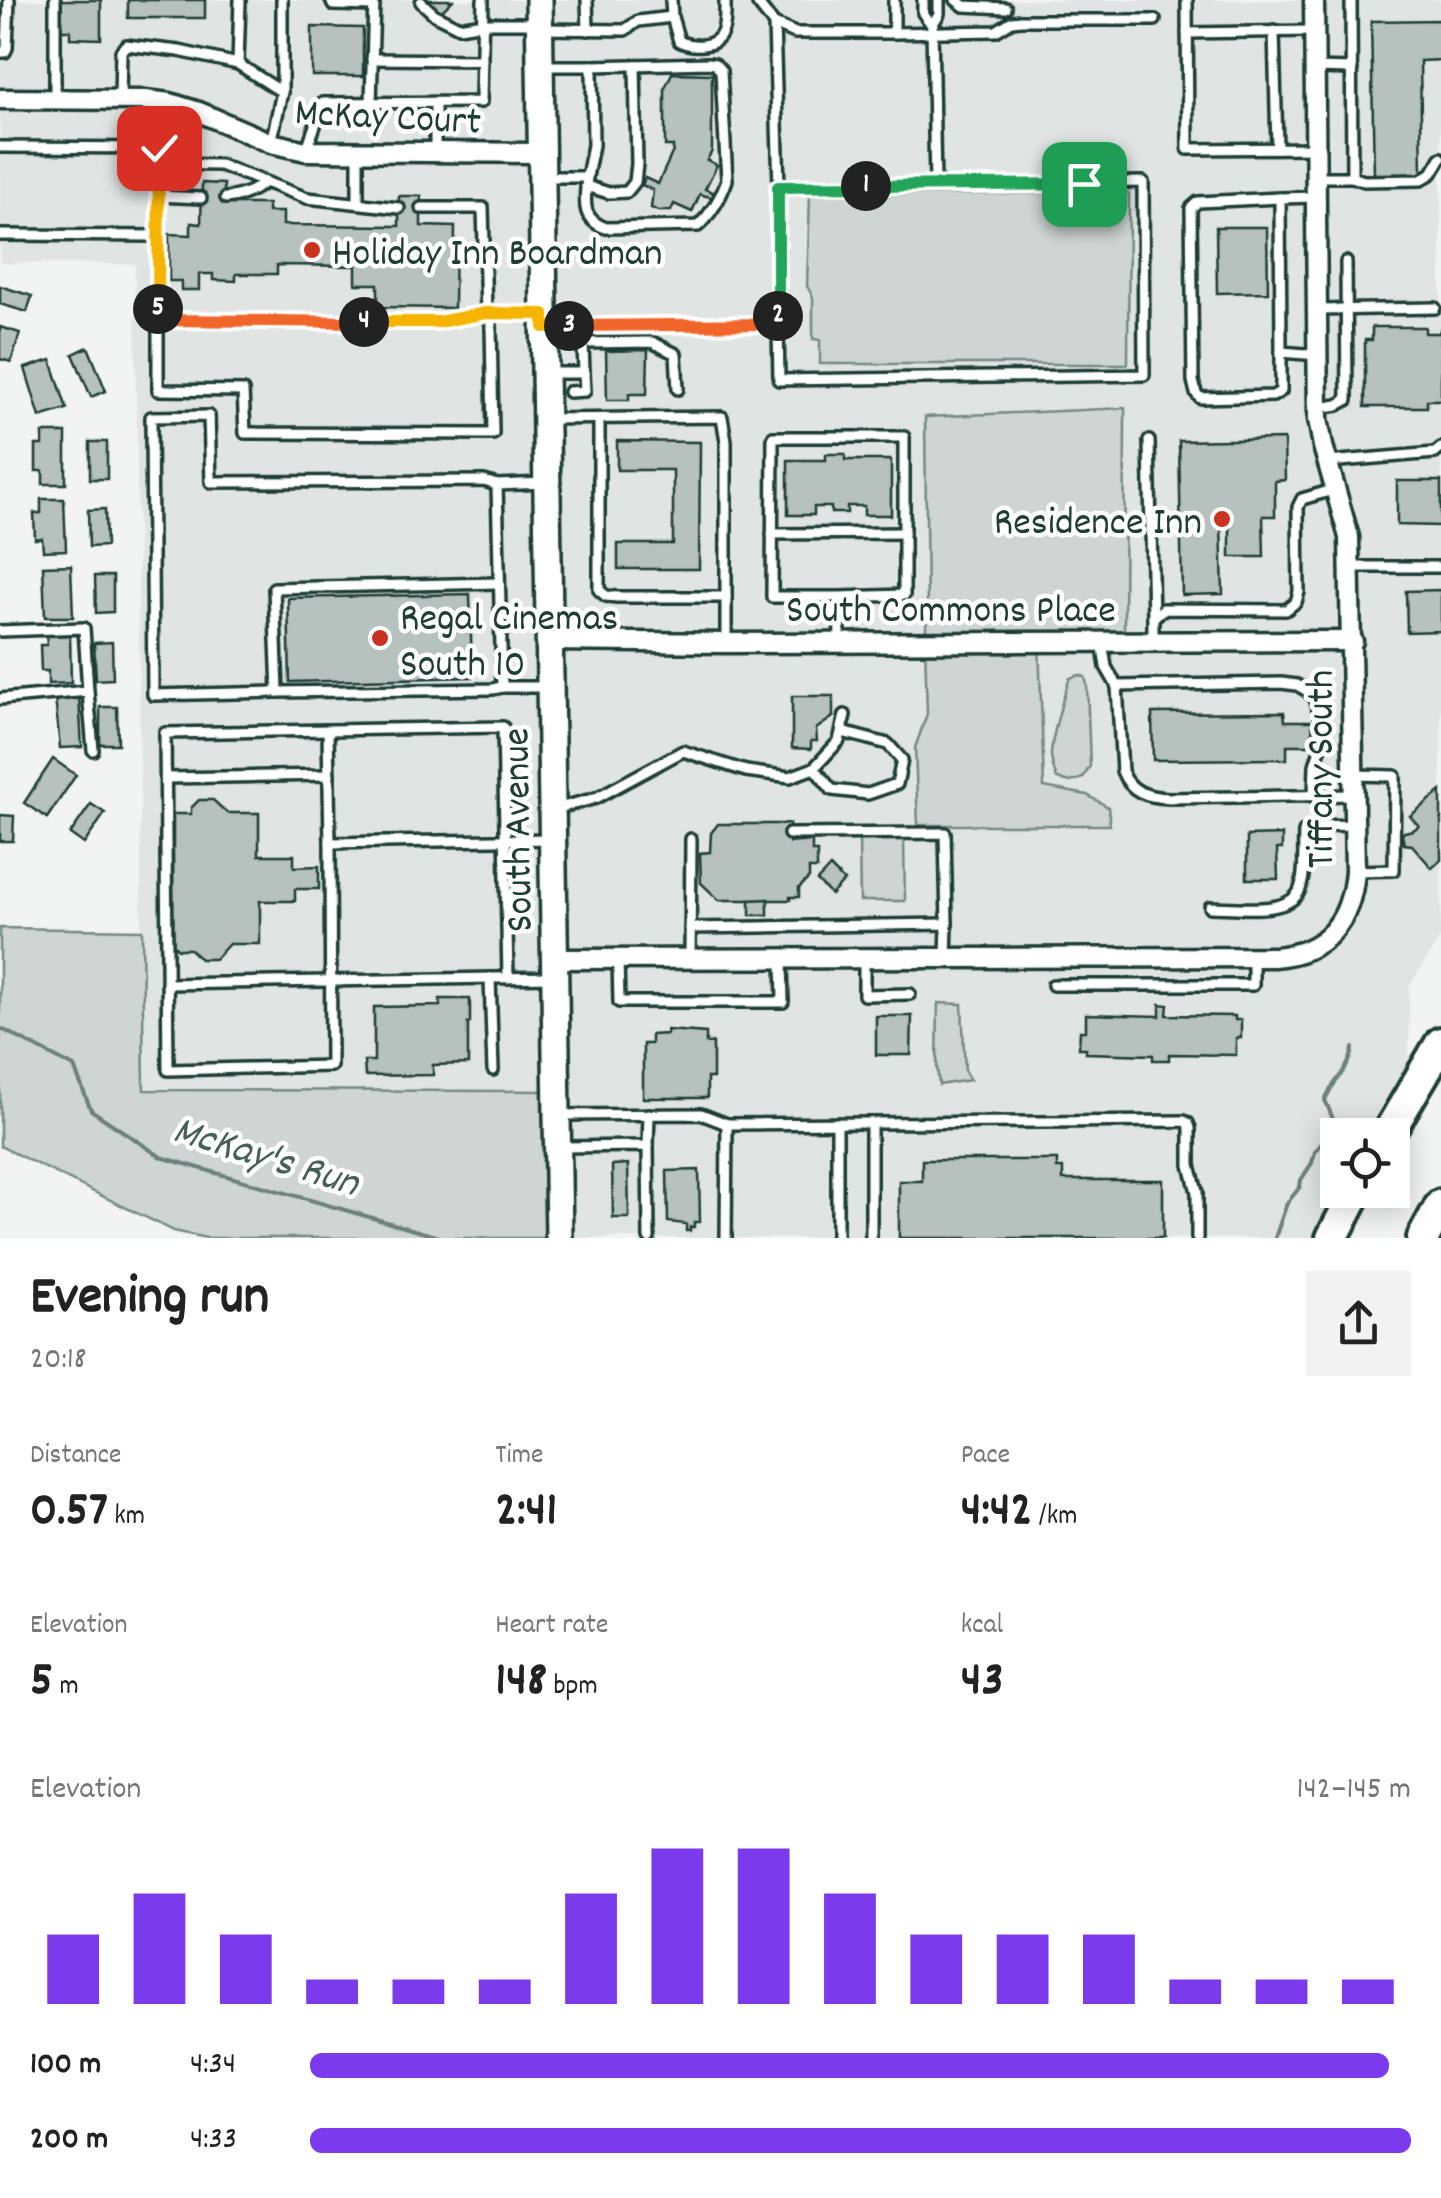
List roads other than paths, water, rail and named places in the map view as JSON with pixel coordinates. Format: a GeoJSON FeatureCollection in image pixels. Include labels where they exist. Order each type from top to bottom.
{"type":"FeatureCollection","features":[{"type":"Feature","properties":{"kind":"highway"},"geometry":{"type":"LineString","coordinates":[[1397,1118],[1441,1042]]}},
{"type":"Feature","properties":{"kind":"highway"},"geometry":{"type":"LineString","coordinates":[[1422,1238],[1441,1204]]}},
{"type":"Feature","properties":{"kind":"highway"},"geometry":{"type":"LineString","coordinates":[[1332,1238],[1348,1208]]}},
{"type":"Feature","properties":{"kind":"main road","name":"South Avenue"},"geometry":{"type":"LineString","coordinates":[[539,18],[560,1238]]}},
{"type":"Feature","properties":{"kind":"street","name":"Tiffany South"},"geometry":{"type":"LineString","coordinates":[[555,968],[618,958],[1284,956],[1304,951],[1330,935],[1347,912],[1355,871],[1353,640],[1347,524],[1320,430],[1318,408],[1314,0]]}},
{"type":"Feature","properties":{"kind":"street","name":"McKay Court"},"geometry":{"type":"LineString","coordinates":[[0,98],[160,102],[199,112],[272,143],[306,151],[435,153],[542,165]]}},
{"type":"Feature","properties":{"kind":"street","name":"South Commons Place"},"geometry":{"type":"LineString","coordinates":[[550,641],[1353,640]]}},
{"type":"Feature","properties":{"kind":"lane"},"geometry":{"type":"LineString","coordinates":[[0,52],[8,48],[9,0]]}},
{"type":"Feature","properties":{"kind":"lane"},"geometry":{"type":"LineString","coordinates":[[55,0],[55,99]]}},
{"type":"Feature","properties":{"kind":"lane"},"geometry":{"type":"LineString","coordinates":[[238,64],[240,0]]}},
{"type":"Feature","properties":{"kind":"lane"},"geometry":{"type":"LineString","coordinates":[[272,143],[282,92],[282,0]]}},
{"type":"Feature","properties":{"kind":"lane"},"geometry":{"type":"LineString","coordinates":[[330,0],[334,6],[374,3],[371,103]]}},
{"type":"Feature","properties":{"kind":"lane"},"geometry":{"type":"LineString","coordinates":[[306,151],[323,102],[481,102],[482,0]]}},
{"type":"Feature","properties":{"kind":"lane"},"geometry":{"type":"LineString","coordinates":[[587,0],[588,30]]}},
{"type":"Feature","properties":{"kind":"lane"},"geometry":{"type":"LineString","coordinates":[[672,0],[678,41],[686,45],[717,41],[723,32],[724,0]]}},
{"type":"Feature","properties":{"kind":"lane"},"geometry":{"type":"LineString","coordinates":[[758,0],[774,24],[795,33],[894,33],[932,28],[996,31],[1021,20],[1156,20]]}},
{"type":"Feature","properties":{"kind":"lane"},"geometry":{"type":"LineString","coordinates":[[894,0],[894,33]]}},
{"type":"Feature","properties":{"kind":"lane"},"geometry":{"type":"LineString","coordinates":[[923,0],[923,13],[932,28]]}},
{"type":"Feature","properties":{"kind":"lane"},"geometry":{"type":"LineString","coordinates":[[935,185],[932,28],[938,0]]}},
{"type":"Feature","properties":{"kind":"lane"},"geometry":{"type":"LineString","coordinates":[[956,0],[964,6],[1006,4],[1006,25]]}},
{"type":"Feature","properties":{"kind":"lane"},"geometry":{"type":"LineString","coordinates":[[1187,0],[1188,149],[1316,148]]}},
{"type":"Feature","properties":{"kind":"lane"},"geometry":{"type":"LineString","coordinates":[[1351,0],[1352,178]]}},
{"type":"Feature","properties":{"kind":"lane"},"geometry":{"type":"LineString","coordinates":[[421,2],[434,15],[459,27],[539,18],[588,30],[625,30],[638,21],[672,17]]}},
{"type":"Feature","properties":{"kind":"lane"},"geometry":{"type":"LineString","coordinates":[[774,24],[778,380],[1144,376],[1143,182],[778,187]]}},
{"type":"Feature","properties":{"kind":"lane"},"geometry":{"type":"LineString","coordinates":[[1187,32],[1314,30]]}},
{"type":"Feature","properties":{"kind":"lane"},"geometry":{"type":"LineString","coordinates":[[1274,31],[1277,148]]}},
{"type":"Feature","properties":{"kind":"lane"},"geometry":{"type":"LineString","coordinates":[[120,100],[121,51],[126,45],[238,64],[282,92]]}},
{"type":"Feature","properties":{"kind":"lane"},"geometry":{"type":"LineString","coordinates":[[372,59],[482,60]]}},
{"type":"Feature","properties":{"kind":"lane"},"geometry":{"type":"LineString","coordinates":[[540,66],[709,63],[721,71],[727,180],[723,193],[698,226],[606,228],[592,222],[587,214],[586,182],[593,145],[592,66]]}},
{"type":"Feature","properties":{"kind":"lane"},"geometry":{"type":"LineString","coordinates":[[542,165],[608,193],[627,192],[635,182],[637,164],[635,65]]}},
{"type":"Feature","properties":{"kind":"lane"},"geometry":{"type":"LineString","coordinates":[[1314,68],[1352,69]]}},
{"type":"Feature","properties":{"kind":"lane"},"geometry":{"type":"LineString","coordinates":[[160,102],[158,390],[244,391],[245,433],[493,434],[483,208],[421,208]]}},
{"type":"Feature","properties":{"kind":"lane"},"geometry":{"type":"LineString","coordinates":[[435,103],[435,153]]}},
{"type":"Feature","properties":{"kind":"lane"},"geometry":{"type":"LineString","coordinates":[[0,147],[159,148]]}},
{"type":"Feature","properties":{"kind":"lane"},"geometry":{"type":"LineString","coordinates":[[358,152],[358,204]]}},
{"type":"Feature","properties":{"kind":"lane"},"geometry":{"type":"LineString","coordinates":[[1316,178],[1421,180],[1441,158]]}},
{"type":"Feature","properties":{"kind":"lane"},"geometry":{"type":"LineString","coordinates":[[159,164],[220,165],[308,198],[399,208]]}},
{"type":"Feature","properties":{"kind":"lane"},"geometry":{"type":"LineString","coordinates":[[226,198],[253,192],[266,182]]}},
{"type":"Feature","properties":{"kind":"lane"},"geometry":{"type":"LineString","coordinates":[[159,196],[201,198]]}},
{"type":"Feature","properties":{"kind":"lane"},"geometry":{"type":"LineString","coordinates":[[1280,198],[1280,390],[1272,396],[1200,398],[1193,382],[1191,208],[1198,202],[1280,198],[1316,197]]}},
{"type":"Feature","properties":{"kind":"lane"},"geometry":{"type":"LineString","coordinates":[[0,235],[158,236]]}},
{"type":"Feature","properties":{"kind":"lane"},"geometry":{"type":"LineString","coordinates":[[1318,408],[1347,400],[1346,262]]}},
{"type":"Feature","properties":{"kind":"lane"},"geometry":{"type":"LineString","coordinates":[[1317,310],[1435,308]]}},
{"type":"Feature","properties":{"kind":"lane"},"geometry":{"type":"LineString","coordinates":[[158,320],[438,322],[486,313],[544,321],[778,324]]}},
{"type":"Feature","properties":{"kind":"lane"},"geometry":{"type":"LineString","coordinates":[[569,392],[585,391],[583,343],[652,342],[676,354],[678,390]]}},
{"type":"Feature","properties":{"kind":"lane"},"geometry":{"type":"LineString","coordinates":[[1282,352],[1318,355]]}},
{"type":"Feature","properties":{"kind":"lane"},"geometry":{"type":"LineString","coordinates":[[545,373],[584,372]]}},
{"type":"Feature","properties":{"kind":"lane"},"geometry":{"type":"LineString","coordinates":[[547,483],[211,482],[208,416],[151,418],[153,695],[550,688]]}},
{"type":"Feature","properties":{"kind":"lane"},"geometry":{"type":"LineString","coordinates":[[546,419],[722,417],[726,441],[726,643]]}},
{"type":"Feature","properties":{"kind":"lane"},"geometry":{"type":"LineString","coordinates":[[599,419],[599,590],[606,596],[617,597],[726,596]]}},
{"type":"Feature","properties":{"kind":"lane"},"geometry":{"type":"LineString","coordinates":[[773,437],[904,437],[904,533],[904,595],[772,597],[773,437]]}},
{"type":"Feature","properties":{"kind":"lane"},"geometry":{"type":"LineString","coordinates":[[1149,440],[1153,641]]}},
{"type":"Feature","properties":{"kind":"lane"},"geometry":{"type":"LineString","coordinates":[[1328,462],[1438,450],[1441,463]]}},
{"type":"Feature","properties":{"kind":"lane"},"geometry":{"type":"LineString","coordinates":[[496,484],[502,687]]}},
{"type":"Feature","properties":{"kind":"lane"},"geometry":{"type":"LineString","coordinates":[[1152,618],[1163,610],[1286,610],[1296,602],[1299,592],[1298,507],[1302,499],[1336,489]]}},
{"type":"Feature","properties":{"kind":"lane"},"geometry":{"type":"LineString","coordinates":[[772,534],[904,533]]}},
{"type":"Feature","properties":{"kind":"lane"},"geometry":{"type":"LineString","coordinates":[[1350,567],[1441,567]]}},
{"type":"Feature","properties":{"kind":"lane"},"geometry":{"type":"LineString","coordinates":[[278,692],[274,588],[498,583]]}},
{"type":"Feature","properties":{"kind":"lane"},"geometry":{"type":"LineString","coordinates":[[840,596],[840,642]]}},
{"type":"Feature","properties":{"kind":"lane"},"geometry":{"type":"LineString","coordinates":[[0,630],[84,628],[92,750]]}},
{"type":"Feature","properties":{"kind":"lane"},"geometry":{"type":"LineString","coordinates":[[1102,641],[1106,667],[1117,686],[1122,771],[1126,783],[1134,790],[1169,798],[1354,794]]}},
{"type":"Feature","properties":{"kind":"lane"},"geometry":{"type":"LineString","coordinates":[[1117,686],[1297,685],[1313,696],[1322,721],[1314,795]]}},
{"type":"Feature","properties":{"kind":"lane"},"geometry":{"type":"LineString","coordinates":[[0,699],[88,691]]}},
{"type":"Feature","properties":{"kind":"lane"},"geometry":{"type":"LineString","coordinates":[[552,810],[596,798],[684,751],[746,772],[790,777],[814,768],[840,741],[845,715]]}},
{"type":"Feature","properties":{"kind":"lane"},"geometry":{"type":"LineString","coordinates":[[328,730],[332,1066],[168,1070],[166,733],[328,730],[502,727],[508,978]]}},
{"type":"Feature","properties":{"kind":"lane"},"geometry":{"type":"LineString","coordinates":[[814,768],[832,790],[868,794],[897,784],[902,760],[888,744],[842,732]]}},
{"type":"Feature","properties":{"kind":"lane"},"geometry":{"type":"LineString","coordinates":[[1354,774],[1395,776],[1394,870],[1355,871]]}},
{"type":"Feature","properties":{"kind":"lane"},"geometry":{"type":"LineString","coordinates":[[166,778],[328,775]]}},
{"type":"Feature","properties":{"kind":"lane"},"geometry":{"type":"LineString","coordinates":[[1210,907],[1280,907],[1296,899],[1302,886],[1304,832],[1312,826],[1354,825]]}},
{"type":"Feature","properties":{"kind":"lane"},"geometry":{"type":"LineString","coordinates":[[789,834],[945,833],[946,958]]}},
{"type":"Feature","properties":{"kind":"lane"},"geometry":{"type":"LineString","coordinates":[[330,843],[552,838]]}},
{"type":"Feature","properties":{"kind":"lane"},"geometry":{"type":"LineString","coordinates":[[690,958],[691,839]]}},
{"type":"Feature","properties":{"kind":"lane"},"geometry":{"type":"LineString","coordinates":[[690,928],[947,924]]}},
{"type":"Feature","properties":{"kind":"lane"},"geometry":{"type":"LineString","coordinates":[[1053,984],[1252,985],[1253,956]]}},
{"type":"Feature","properties":{"kind":"lane"},"geometry":{"type":"LineString","coordinates":[[618,958],[618,1002],[782,1002],[782,958]]}},
{"type":"Feature","properties":{"kind":"lane"},"geometry":{"type":"LineString","coordinates":[[864,958],[864,994],[910,994]]}},
{"type":"Feature","properties":{"kind":"lane"},"geometry":{"type":"LineString","coordinates":[[167,984],[508,978],[555,968]]}},
{"type":"Feature","properties":{"kind":"lane"},"geometry":{"type":"LineString","coordinates":[[490,978],[493,1070]]}},
{"type":"Feature","properties":{"kind":"lane"},"geometry":{"type":"LineString","coordinates":[[648,1114],[649,1238]]}},
{"type":"Feature","properties":{"kind":"lane"},"geometry":{"type":"LineString","coordinates":[[558,1115],[701,1114],[727,1124],[1184,1121],[1190,1128],[1197,1238]]}},
{"type":"Feature","properties":{"kind":"lane"},"geometry":{"type":"LineString","coordinates":[[836,1123],[837,1238]]}},
{"type":"Feature","properties":{"kind":"lane"},"geometry":{"type":"LineString","coordinates":[[870,1123],[871,1238]]}},
{"type":"Feature","properties":{"kind":"lane"},"geometry":{"type":"LineString","coordinates":[[726,1238],[727,1124]]}},
{"type":"Feature","properties":{"kind":"lane"},"geometry":{"type":"LineString","coordinates":[[558,1147],[648,1146]]}},
{"type":"Feature","properties":{"kind":"waterway","name":"McKay's Run"},"geometry":{"type":"LineString","coordinates":[[0,1028],[74,1067],[91,1110],[161,1157],[442,1238]]}},
{"type":"Feature","properties":{"kind":"waterway"},"geometry":{"type":"LineString","coordinates":[[1275,1238],[1287,1203],[1330,1132],[1333,1119],[1325,1100],[1349,1062],[1353,1048]]}},
{"type":"Feature","properties":{"kind":"place","name":"Holiday Inn Boardman"},"geometry":{"type":"Point","coordinates":[312,250]}},
{"type":"Feature","properties":{"kind":"place","name":"Residence Inn"},"geometry":{"type":"Point","coordinates":[1222,519]}},
{"type":"Feature","properties":{"kind":"place","name":"Regal Cinemas South 10"},"geometry":{"type":"Point","coordinates":[380,638]}}]}
